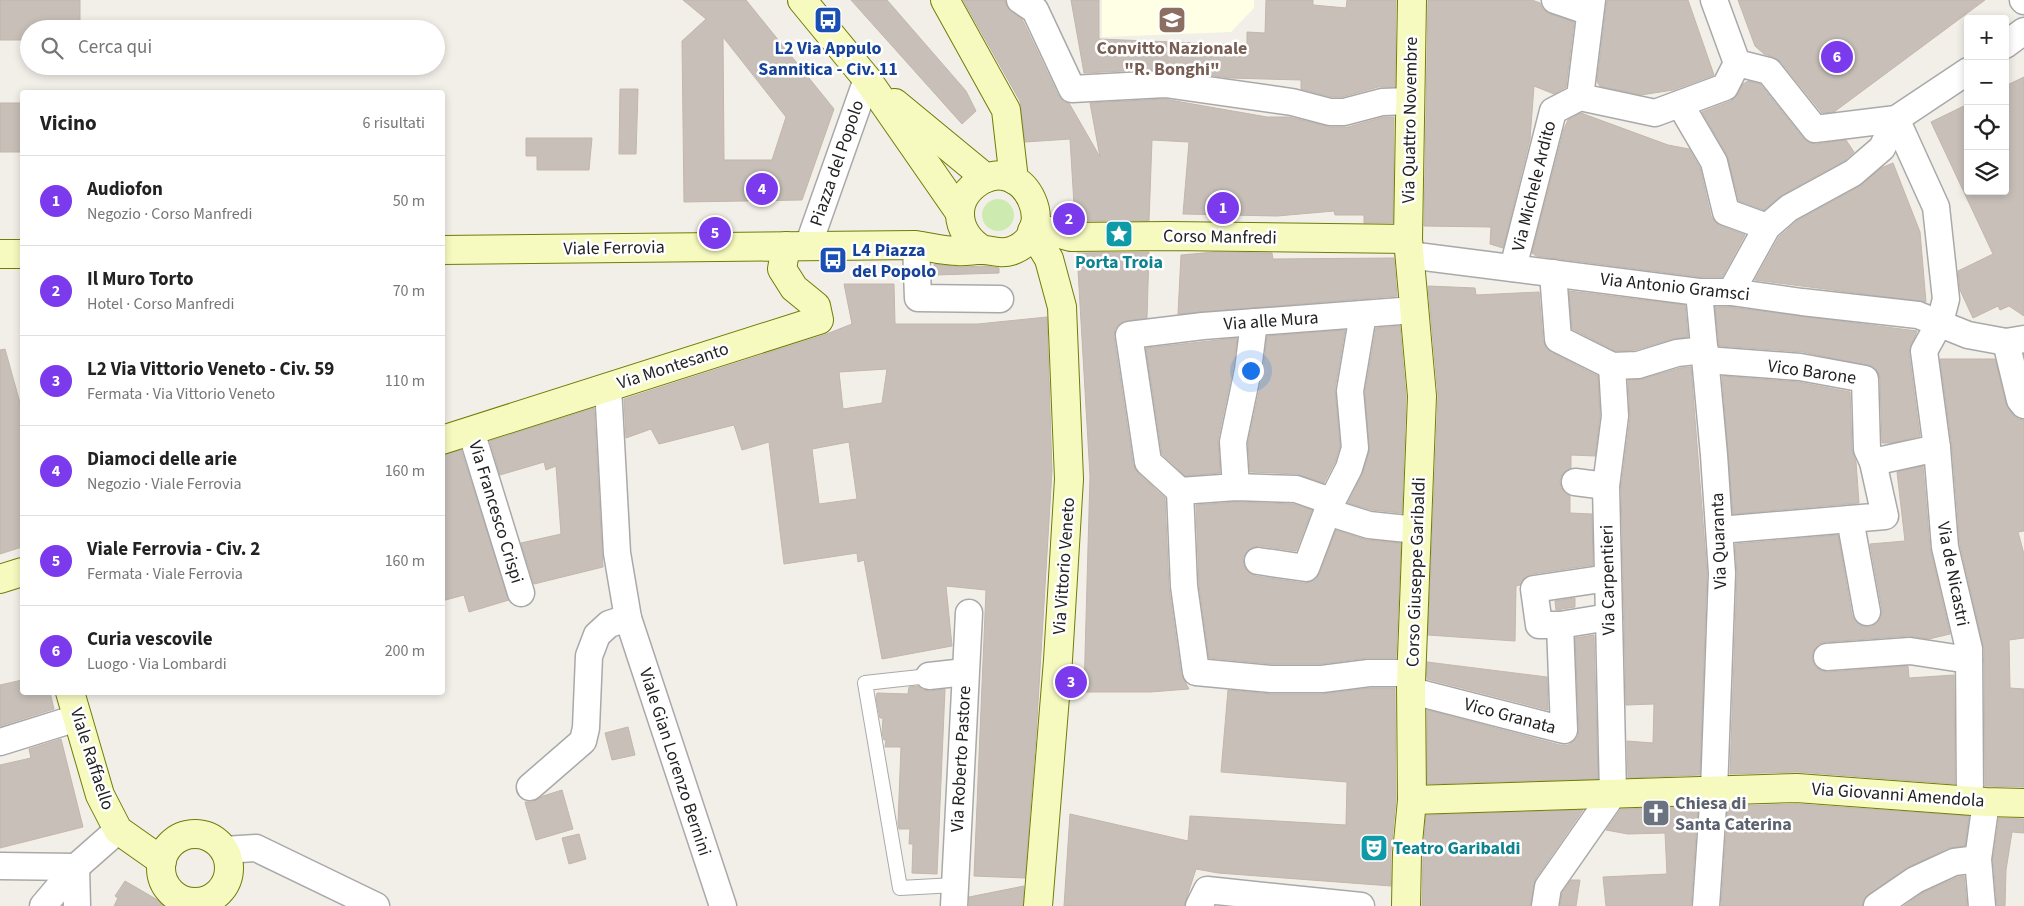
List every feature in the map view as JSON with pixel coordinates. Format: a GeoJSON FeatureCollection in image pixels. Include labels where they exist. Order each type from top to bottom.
{"type":"FeatureCollection","features":[{"type":"Feature","properties":{"kind":"street"},"geometry":{"type":"LineString","coordinates":[[802,0],[867,80],[960,213]]}},
{"type":"Feature","properties":{"kind":"street"},"geometry":{"type":"LineString","coordinates":[[945,0],[1006,110],[1014,180]]}},
{"type":"Feature","properties":{"kind":"street"},"geometry":{"type":"LineString","coordinates":[[1020,0],[1035,10],[1072,89],[1165,84],[1292,102],[1330,112],[1344,112],[1382,102],[1410,101]]}},
{"type":"Feature","properties":{"kind":"street","name":"Via Quattro Novembre"},"geometry":{"type":"LineString","coordinates":[[1408,247],[1412,0]]}},
{"type":"Feature","properties":{"kind":"street"},"geometry":{"type":"LineString","coordinates":[[1555,0],[1591,6],[1580,97],[1655,113],[1725,87],[1737,63],[1714,0]]}},
{"type":"Feature","properties":{"kind":"street"},"geometry":{"type":"LineString","coordinates":[[1737,63],[1769,71],[1815,129],[1896,119],[1964,74]]}},
{"type":"Feature","properties":{"kind":"street"},"geometry":{"type":"LineString","coordinates":[[867,80],[986,178]]}},
{"type":"Feature","properties":{"kind":"street","name":"Piazza del Popolo"},"geometry":{"type":"LineString","coordinates":[[867,80],[797,246],[916,245],[958,252],[983,250],[997,253],[1011,251],[1024,243],[1033,229]]}},
{"type":"Feature","properties":{"kind":"street","name":"Via Michele Ardito"},"geometry":{"type":"LineString","coordinates":[[1512,268],[1553,111],[1580,97]]}},
{"type":"Feature","properties":{"kind":"street"},"geometry":{"type":"LineString","coordinates":[[1680,104],[1714,162],[1726,212],[1767,227]]}},
{"type":"Feature","properties":{"kind":"street"},"geometry":{"type":"LineString","coordinates":[[1731,292],[1767,227],[1789,208],[1853,173],[1882,148],[1896,119]]}},
{"type":"Feature","properties":{"kind":"street","name":"Via de Nicastri"},"geometry":{"type":"LineString","coordinates":[[1896,119],[1936,207],[1946,300],[1940,322],[1924,350],[1937,448],[1944,547],[1969,649],[1978,801],[1978,859],[1982,906]]}},
{"type":"Feature","properties":{"kind":"street"},"geometry":{"type":"LineString","coordinates":[[983,250],[973,244],[965,235],[960,213],[963,198],[972,186],[986,178],[1000,176],[1014,180],[1024,186],[1033,200],[1036,216],[1033,229]]}},
{"type":"Feature","properties":{"kind":"street"},"geometry":{"type":"LineString","coordinates":[[960,213],[916,245],[918,298],[1000,298]]}},
{"type":"Feature","properties":{"kind":"street","name":"Corso Manfredi"},"geometry":{"type":"LineString","coordinates":[[1033,229],[1071,237],[1168,236],[1408,247]]}},
{"type":"Feature","properties":{"kind":"street","name":"Via Vittorio Veneto"},"geometry":{"type":"LineString","coordinates":[[1033,229],[1050,259],[1062,308],[1069,480],[1058,660],[1038,906]]}},
{"type":"Feature","properties":{"kind":"street","name":"Viale Ferrovia"},"geometry":{"type":"LineString","coordinates":[[445,250],[797,246]]}},
{"type":"Feature","properties":{"kind":"street","name":"Via Montesanto"},"geometry":{"type":"LineString","coordinates":[[445,439],[819,320],[816,306],[794,288],[782,269],[797,246]]}},
{"type":"Feature","properties":{"kind":"street","name":"Via Antonio Gramsci"},"geometry":{"type":"LineString","coordinates":[[1408,247],[1512,268],[1699,292],[1731,292],[1918,315],[1940,322],[1968,335],[2015,341]]}},
{"type":"Feature","properties":{"kind":"street","name":"Corso Giuseppe Garibaldi"},"geometry":{"type":"LineString","coordinates":[[1406,906],[1407,853],[1412,800],[1412,682],[1422,396],[1408,247]]}},
{"type":"Feature","properties":{"kind":"street"},"geometry":{"type":"LineString","coordinates":[[0,254],[20,254]]}},
{"type":"Feature","properties":{"kind":"street"},"geometry":{"type":"LineString","coordinates":[[1552,273],[1558,338],[1612,366],[1638,365],[1677,353],[1706,355]]}},
{"type":"Feature","properties":{"kind":"street","name":"Via Quaranta"},"geometry":{"type":"LineString","coordinates":[[1699,292],[1706,355],[1722,573],[1714,790],[1706,906]]}},
{"type":"Feature","properties":{"kind":"street","name":"Via alle Mura"},"geometry":{"type":"LineString","coordinates":[[1180,491],[1148,462],[1129,335],[1254,322],[1414,310]]}},
{"type":"Feature","properties":{"kind":"street"},"geometry":{"type":"LineString","coordinates":[[1258,561],[1306,568],[1329,507],[1349,468],[1355,448],[1350,391],[1363,314]]}},
{"type":"Feature","properties":{"kind":"street"},"geometry":{"type":"LineString","coordinates":[[1236,487],[1233,442],[1248,370],[1254,322]]}},
{"type":"Feature","properties":{"kind":"street"},"geometry":{"type":"LineString","coordinates":[[2015,341],[2020,400],[2024,405]]}},
{"type":"Feature","properties":{"kind":"street","name":"Vico Barone"},"geometry":{"type":"LineString","coordinates":[[1706,355],[1865,378],[1867,449],[1872,462]]}},
{"type":"Feature","properties":{"kind":"street","name":"Via Carpentieri"},"geometry":{"type":"LineString","coordinates":[[1612,366],[1615,416],[1606,486],[1613,794]]}},
{"type":"Feature","properties":{"kind":"street","name":"Viale Gian Lorenzo Bernini"},"geometry":{"type":"LineString","coordinates":[[608,387],[617,553],[628,618],[722,906]]}},
{"type":"Feature","properties":{"kind":"street","name":"Via Francesco Crispi"},"geometry":{"type":"LineString","coordinates":[[471,431],[521,594]]}},
{"type":"Feature","properties":{"kind":"street"},"geometry":{"type":"LineString","coordinates":[[1720,530],[1884,516],[1872,462],[1937,448]]}},
{"type":"Feature","properties":{"kind":"street"},"geometry":{"type":"LineString","coordinates":[[1574,482],[1606,486]]}},
{"type":"Feature","properties":{"kind":"street"},"geometry":{"type":"LineString","coordinates":[[1412,682],[1369,673],[1322,679],[1271,679],[1196,672],[1184,586],[1180,491],[1236,487],[1296,489],[1322,498],[1334,514],[1369,525],[1417,530]]}},
{"type":"Feature","properties":{"kind":"street"},"geometry":{"type":"LineString","coordinates":[[1850,519],[1867,612]]}},
{"type":"Feature","properties":{"kind":"street"},"geometry":{"type":"LineString","coordinates":[[0,579],[20,573]]}},
{"type":"Feature","properties":{"kind":"street"},"geometry":{"type":"LineString","coordinates":[[1608,578],[1534,588],[1539,625],[1560,625],[1608,617]]}},
{"type":"Feature","properties":{"kind":"street","name":"Via Roberto Pastore"},"geometry":{"type":"LineString","coordinates":[[954,895],[969,613]]}},
{"type":"Feature","properties":{"kind":"street"},"geometry":{"type":"LineString","coordinates":[[530,787],[583,741],[586,728],[589,656],[594,642],[597,635],[609,624],[628,618]]}},
{"type":"Feature","properties":{"kind":"street","name":"Vico Granata"},"geometry":{"type":"LineString","coordinates":[[1412,682],[1564,730],[1560,625]]}},
{"type":"Feature","properties":{"kind":"street"},"geometry":{"type":"LineString","coordinates":[[1827,657],[1910,651],[1969,660]]}},
{"type":"Feature","properties":{"kind":"street"},"geometry":{"type":"LineString","coordinates":[[929,676],[966,672]]}},
{"type":"Feature","properties":{"kind":"street"},"geometry":{"type":"LineString","coordinates":[[0,742],[74,705]]}},
{"type":"Feature","properties":{"kind":"street","name":"Viale Raffaello"},"geometry":{"type":"LineString","coordinates":[[74,705],[100,795],[118,830],[162,861]]}},
{"type":"Feature","properties":{"kind":"street","name":"Via Giovanni Amendola"},"geometry":{"type":"LineString","coordinates":[[1412,800],[1797,788],[2024,803]]}},
{"type":"Feature","properties":{"kind":"street"},"geometry":{"type":"LineString","coordinates":[[1545,906],[1548,887],[1613,794]]}},
{"type":"Feature","properties":{"kind":"street"},"geometry":{"type":"LineString","coordinates":[[43,906],[76,867],[118,830]]}},
{"type":"Feature","properties":{"kind":"street"},"geometry":{"type":"LineString","coordinates":[[189,835],[202,835],[214,840],[224,850],[228,862],[228,876],[223,888],[206,904],[188,902],[176,896],[167,887],[162,874],[162,861],[167,849],[176,840],[189,835]]}},
{"type":"Feature","properties":{"kind":"street"},"geometry":{"type":"LineString","coordinates":[[224,850],[256,848],[376,906]]}},
{"type":"Feature","properties":{"kind":"street"},"geometry":{"type":"LineString","coordinates":[[1877,906],[1915,880],[1954,862],[1978,859]]}},
{"type":"Feature","properties":{"kind":"street"},"geometry":{"type":"LineString","coordinates":[[0,866],[76,867]]}},
{"type":"Feature","properties":{"kind":"street"},"geometry":{"type":"LineString","coordinates":[[76,867],[78,906]]}},
{"type":"Feature","properties":{"kind":"street"},"geometry":{"type":"LineString","coordinates":[[1199,906],[1207,890],[1232,899],[1361,906]]}},
{"type":"Feature","properties":{"kind":"lane"},"geometry":{"type":"LineString","coordinates":[[929,676],[865,683],[900,888],[954,895]]}},
{"type":"Feature","properties":{"kind":"shaded area","name":"Convitto Nazionale \"R. Bonghi\""},"geometry":{"type":"Polygon","coordinates":[[[1102,0],[1254,0],[1254,8],[1231,32],[1102,37],[1102,0]]]}},
{"type":"Feature","properties":{"kind":"green space"},"geometry":{"type":"Polygon","coordinates":[[[998,199],[1004,200],[1009,204],[1013,209],[1013,221],[1009,226],[1004,230],[998,231],[992,230],[987,226],[983,221],[982,215],[983,209],[987,204],[992,200],[998,199]]]}},
{"type":"Feature","properties":{"kind":"building"},"geometry":{"type":"Polygon","coordinates":[[[0,0],[80,0],[80,20],[20,20],[20,40],[0,40],[0,0]]]}},
{"type":"Feature","properties":{"kind":"building"},"geometry":{"type":"Polygon","coordinates":[[[683,0],[746,0],[834,109],[802,200],[684,202],[682,41],[706,19],[683,0]],[[723,37],[724,160],[772,160],[786,117],[723,37]]]}},
{"type":"Feature","properties":{"kind":"building"},"geometry":{"type":"Polygon","coordinates":[[[851,0],[887,0],[966,91],[976,111],[962,124],[851,0]]]}},
{"type":"Feature","properties":{"kind":"building"},"geometry":{"type":"Polygon","coordinates":[[[963,0],[1005,0],[1007,7],[1022,19],[1058,95],[1064,102],[1069,103],[1100,157],[1090,103],[1164,99],[1267,117],[1289,117],[1330,127],[1348,127],[1384,117],[1394,117],[1393,223],[1364,223],[1364,215],[1335,215],[1334,211],[1277,216],[1183,214],[1189,142],[1152,140],[1149,221],[1075,221],[1070,139],[1025,142],[1020,101],[963,0]]]}},
{"type":"Feature","properties":{"kind":"building"},"geometry":{"type":"Polygon","coordinates":[[[1071,0],[1099,0],[1099,39],[1247,45],[1247,32],[1265,33],[1266,0],[1313,0],[1313,5],[1346,8],[1347,0],[1396,0],[1395,87],[1378,87],[1342,97],[1332,97],[1301,89],[1301,80],[1230,78],[1164,69],[1084,73],[1071,0]]]}},
{"type":"Feature","properties":{"kind":"building"},"geometry":{"type":"Polygon","coordinates":[[[1428,0],[1532,0],[1540,3],[1543,9],[1550,14],[1574,22],[1566,87],[1554,94],[1534,86],[1530,139],[1503,248],[1490,244],[1491,227],[1424,226],[1428,0]]]}},
{"type":"Feature","properties":{"kind":"building"},"geometry":{"type":"Polygon","coordinates":[[[1607,0],[1688,0],[1714,75],[1673,90],[1641,95],[1600,86],[1597,82],[1607,0]]]}},
{"type":"Feature","properties":{"kind":"building"},"geometry":{"type":"Polygon","coordinates":[[[1738,0],[1985,0],[1834,112],[1822,113],[1781,62],[1764,54],[1755,46],[1738,0]]]}},
{"type":"Feature","properties":{"kind":"building"},"geometry":{"type":"Polygon","coordinates":[[[2024,77],[2024,316],[2009,306],[2000,310],[1998,306],[1973,318],[1960,290],[1958,271],[1993,254],[1965,195],[2009,195],[2009,84],[2024,77]]]}},
{"type":"Feature","properties":{"kind":"building"},"geometry":{"type":"Polygon","coordinates":[[[1748,81],[1760,84],[1809,143],[1817,144],[1846,140],[1854,152],[1844,161],[1782,195],[1764,210],[1739,201],[1727,155],[1702,112],[1731,101],[1738,94],[1743,84],[1748,81]]]}},
{"type":"Feature","properties":{"kind":"building"},"geometry":{"type":"Polygon","coordinates":[[[620,89],[638,89],[636,154],[619,154],[620,89]]]}},
{"type":"Feature","properties":{"kind":"building"},"geometry":{"type":"Polygon","coordinates":[[[0,103],[20,103],[20,152],[0,152],[0,103]]]}},
{"type":"Feature","properties":{"kind":"building"},"geometry":{"type":"Polygon","coordinates":[[[1964,106],[1964,192],[1931,122],[1964,106]]]}},
{"type":"Feature","properties":{"kind":"building"},"geometry":{"type":"Polygon","coordinates":[[[1581,113],[1668,145],[1689,149],[1700,168],[1711,216],[1721,226],[1745,235],[1722,277],[1700,277],[1536,256],[1532,253],[1564,129],[1568,120],[1581,113]]]}},
{"type":"Feature","properties":{"kind":"building"},"geometry":{"type":"Polygon","coordinates":[[[526,138],[592,138],[589,170],[537,170],[537,156],[526,156],[526,138]]]}},
{"type":"Feature","properties":{"kind":"building"},"geometry":{"type":"Polygon","coordinates":[[[1893,163],[1920,232],[1926,302],[1755,280],[1779,237],[1798,220],[1860,186],[1881,168],[1893,163]]]}},
{"type":"Feature","properties":{"kind":"building"},"geometry":{"type":"Polygon","coordinates":[[[1149,252],[1147,318],[1120,323],[1115,329],[1114,337],[1133,464],[1138,473],[1165,498],[1169,588],[1181,674],[1189,689],[1150,692],[1084,692],[1090,476],[1077,253],[1149,252]]]}},
{"type":"Feature","properties":{"kind":"building"},"geometry":{"type":"Polygon","coordinates":[[[1215,252],[1272,253],[1273,259],[1394,258],[1397,296],[1178,314],[1181,255],[1215,252]]]}},
{"type":"Feature","properties":{"kind":"building"},"geometry":{"type":"Polygon","coordinates":[[[934,264],[960,267],[986,266],[999,268],[999,273],[935,275],[934,264]]]}},
{"type":"Feature","properties":{"kind":"building"},"geometry":{"type":"Polygon","coordinates":[[[844,284],[894,284],[895,324],[978,324],[1047,317],[1052,471],[1036,736],[1025,878],[974,876],[986,590],[946,586],[952,646],[882,659],[864,560],[858,562],[857,553],[784,564],[769,442],[742,450],[734,425],[659,444],[651,429],[626,438],[624,399],[824,335],[852,324],[844,284]],[[887,369],[839,372],[843,409],[882,403],[887,369]],[[849,442],[812,449],[819,504],[857,499],[849,442]]]}},
{"type":"Feature","properties":{"kind":"building"},"geometry":{"type":"Polygon","coordinates":[[[1428,286],[1475,288],[1476,295],[1539,292],[1543,340],[1546,348],[1598,376],[1600,415],[1595,456],[1571,455],[1571,468],[1563,473],[1560,481],[1561,488],[1570,496],[1570,513],[1592,514],[1593,565],[1532,574],[1524,578],[1520,585],[1516,586],[1515,641],[1428,635],[1438,396],[1428,286]]]}},
{"type":"Feature","properties":{"kind":"building"},"geometry":{"type":"Polygon","coordinates":[[[1569,291],[1685,305],[1688,337],[1673,339],[1635,350],[1615,351],[1572,329],[1569,291]]]}},
{"type":"Feature","properties":{"kind":"building"},"geometry":{"type":"Polygon","coordinates":[[[1715,307],[1730,307],[1917,331],[1909,353],[1920,436],[1892,443],[1882,443],[1880,379],[1874,367],[1803,352],[1719,346],[1715,307]]]}},
{"type":"Feature","properties":{"kind":"building"},"geometry":{"type":"Polygon","coordinates":[[[1400,326],[1406,396],[1402,513],[1372,510],[1348,503],[1362,475],[1369,452],[1365,392],[1376,328],[1400,326]]]}},
{"type":"Feature","properties":{"kind":"building"},"geometry":{"type":"Polygon","coordinates":[[[1345,330],[1335,389],[1340,446],[1335,462],[1324,483],[1297,474],[1250,472],[1248,443],[1263,373],[1267,336],[1345,330]]]}},
{"type":"Feature","properties":{"kind":"building"},"geometry":{"type":"Polygon","coordinates":[[[1237,338],[1233,368],[1218,439],[1220,473],[1185,476],[1162,454],[1146,348],[1237,338]]]}},
{"type":"Feature","properties":{"kind":"building"},"geometry":{"type":"Polygon","coordinates":[[[5,349],[20,403],[20,548],[0,554],[0,350],[5,349]]]}},
{"type":"Feature","properties":{"kind":"building"},"geometry":{"type":"Polygon","coordinates":[[[1940,359],[1995,359],[2006,404],[2013,415],[2018,419],[2024,420],[2024,531],[2018,532],[2024,554],[2024,638],[2009,640],[2010,688],[2024,689],[2024,787],[1985,786],[1984,649],[1960,545],[1952,447],[1940,359]]]}},
{"type":"Feature","properties":{"kind":"building"},"geometry":{"type":"Polygon","coordinates":[[[1691,367],[1707,573],[1700,775],[1628,778],[1627,741],[1653,743],[1654,704],[1626,705],[1621,487],[1630,418],[1628,380],[1642,379],[1680,368],[1691,367]]]}},
{"type":"Feature","properties":{"kind":"building"},"geometry":{"type":"Polygon","coordinates":[[[1722,376],[1798,382],[1850,392],[1852,449],[1856,462],[1859,503],[1733,514],[1722,376]]]}},
{"type":"Feature","properties":{"kind":"building"},"geometry":{"type":"Polygon","coordinates":[[[594,408],[603,567],[534,584],[521,543],[561,534],[556,466],[546,470],[544,462],[500,475],[490,441],[594,408]]]}},
{"type":"Feature","properties":{"kind":"building"},"geometry":{"type":"Polygon","coordinates":[[[461,450],[509,600],[469,612],[464,595],[445,600],[445,454],[461,450]]]}},
{"type":"Feature","properties":{"kind":"building"},"geometry":{"type":"Polygon","coordinates":[[[1923,466],[1930,548],[1950,634],[1929,639],[1909,636],[1826,642],[1819,644],[1814,650],[1812,659],[1815,666],[1821,671],[1828,672],[1908,666],[1909,678],[1954,675],[1955,784],[1798,772],[1730,774],[1737,574],[1735,544],[1838,535],[1852,615],[1855,621],[1862,626],[1870,627],[1876,624],[1881,617],[1882,610],[1870,544],[1905,541],[1897,472],[1923,466]]]}},
{"type":"Feature","properties":{"kind":"building"},"geometry":{"type":"Polygon","coordinates":[[[1236,502],[1293,504],[1312,510],[1296,551],[1260,546],[1253,547],[1247,551],[1243,558],[1244,566],[1248,572],[1256,576],[1304,583],[1311,582],[1320,573],[1336,530],[1367,540],[1401,543],[1396,658],[1367,658],[1321,664],[1272,664],[1209,658],[1199,585],[1196,505],[1236,502]]]}},
{"type":"Feature","properties":{"kind":"building"},"geometry":{"type":"Polygon","coordinates":[[[1575,598],[1575,607],[1556,610],[1555,601],[1575,598]]]}},
{"type":"Feature","properties":{"kind":"building"},"geometry":{"type":"Polygon","coordinates":[[[1594,635],[1598,779],[1427,784],[1427,710],[1560,745],[1568,745],[1574,741],[1578,736],[1579,729],[1575,638],[1594,635]]]}},
{"type":"Feature","properties":{"kind":"building"},"geometry":{"type":"Polygon","coordinates":[[[1427,662],[1547,677],[1548,710],[1427,679],[1427,662]]]}},
{"type":"Feature","properties":{"kind":"building"},"geometry":{"type":"Polygon","coordinates":[[[20,680],[20,695],[51,695],[54,709],[0,726],[0,685],[20,680]]]}},
{"type":"Feature","properties":{"kind":"building"},"geometry":{"type":"Polygon","coordinates":[[[918,686],[923,690],[930,691],[945,689],[937,874],[912,873],[913,844],[909,844],[910,829],[899,829],[898,823],[901,747],[885,747],[886,740],[884,740],[882,733],[883,718],[880,718],[876,698],[877,693],[908,694],[909,687],[918,686]]]}},
{"type":"Feature","properties":{"kind":"building"},"geometry":{"type":"Polygon","coordinates":[[[1370,688],[1395,688],[1396,799],[1391,852],[1391,886],[1218,873],[1196,869],[1184,906],[1064,906],[1070,814],[1188,841],[1190,816],[1346,825],[1347,782],[1221,772],[1228,690],[1271,694],[1322,694],[1370,688]]]}},
{"type":"Feature","properties":{"kind":"building"},"geometry":{"type":"Polygon","coordinates":[[[628,727],[635,755],[612,760],[605,733],[628,727]]]}},
{"type":"Feature","properties":{"kind":"building"},"geometry":{"type":"Polygon","coordinates":[[[61,739],[83,827],[0,848],[0,765],[31,758],[29,749],[61,739]]]}},
{"type":"Feature","properties":{"kind":"building"},"geometry":{"type":"Polygon","coordinates":[[[562,790],[573,829],[536,840],[525,802],[533,802],[543,796],[562,790]]]}},
{"type":"Feature","properties":{"kind":"building"},"geometry":{"type":"Polygon","coordinates":[[[1797,804],[1969,816],[1965,846],[1948,848],[1907,868],[1869,894],[1864,899],[1862,906],[1721,906],[1728,806],[1797,804]]]}},
{"type":"Feature","properties":{"kind":"building"},"geometry":{"type":"Polygon","coordinates":[[[1698,807],[1691,906],[1606,906],[1603,877],[1667,874],[1665,833],[1628,834],[1606,830],[1621,809],[1698,807]]]}},
{"type":"Feature","properties":{"kind":"building"},"geometry":{"type":"Polygon","coordinates":[[[1583,810],[1536,878],[1530,906],[1422,906],[1426,815],[1583,810]]]}},
{"type":"Feature","properties":{"kind":"building"},"geometry":{"type":"Polygon","coordinates":[[[1999,818],[2024,819],[2024,833],[2012,832],[2006,870],[2005,906],[1997,906],[1993,859],[1999,818]]]}},
{"type":"Feature","properties":{"kind":"building"},"geometry":{"type":"Polygon","coordinates":[[[579,834],[586,859],[569,864],[562,838],[579,834]]]}},
{"type":"Feature","properties":{"kind":"building"},"geometry":{"type":"Polygon","coordinates":[[[1964,876],[1967,906],[1904,906],[1922,893],[1964,876]]]}},
{"type":"Feature","properties":{"kind":"building"},"geometry":{"type":"Polygon","coordinates":[[[1571,880],[1580,880],[1576,906],[1560,906],[1562,893],[1571,880]]]}},
{"type":"Feature","properties":{"kind":"building"},"geometry":{"type":"Polygon","coordinates":[[[125,881],[168,906],[114,906],[118,898],[115,896],[125,881]]]}},
{"type":"Feature","properties":{"kind":"building"},"geometry":{"type":"Polygon","coordinates":[[[1024,886],[1023,906],[969,906],[969,897],[1024,886]]]}},
{"type":"Feature","properties":{"kind":"place","name":"L2 Via Appulo Sannitica - Civ. 11"},"geometry":{"type":"Point","coordinates":[828,20]}},
{"type":"Feature","properties":{"kind":"place","name":"Convitto Nazionale \"R. Bonghi\""},"geometry":{"type":"Point","coordinates":[1172,20]}},
{"type":"Feature","properties":{"kind":"place","name":"Curia vescovile"},"geometry":{"type":"Point","coordinates":[1837,57]}},
{"type":"Feature","properties":{"kind":"place","name":"Diamoci delle arie"},"geometry":{"type":"Point","coordinates":[762,189]}},
{"type":"Feature","properties":{"kind":"place","name":"Audiofon"},"geometry":{"type":"Point","coordinates":[1223,208]}},
{"type":"Feature","properties":{"kind":"place","name":"Il Muro Torto"},"geometry":{"type":"Point","coordinates":[1069,219]}},
{"type":"Feature","properties":{"kind":"place","name":"Viale Ferrovia - Civ. 2"},"geometry":{"type":"Point","coordinates":[715,233]}},
{"type":"Feature","properties":{"kind":"place","name":"Porta Troia"},"geometry":{"type":"Point","coordinates":[1119,234]}},
{"type":"Feature","properties":{"kind":"place","name":"L4 Piazza del Popolo"},"geometry":{"type":"Point","coordinates":[833,260]}},
{"type":"Feature","properties":{"kind":"place","name":"L2 Via Vittorio Veneto - Civ. 59"},"geometry":{"type":"Point","coordinates":[1071,682]}},
{"type":"Feature","properties":{"kind":"place","name":"Chiesa di Santa Caterina"},"geometry":{"type":"Point","coordinates":[1656,813]}},
{"type":"Feature","properties":{"kind":"place","name":"Teatro Garibaldi"},"geometry":{"type":"Point","coordinates":[1374,848]}}]}
